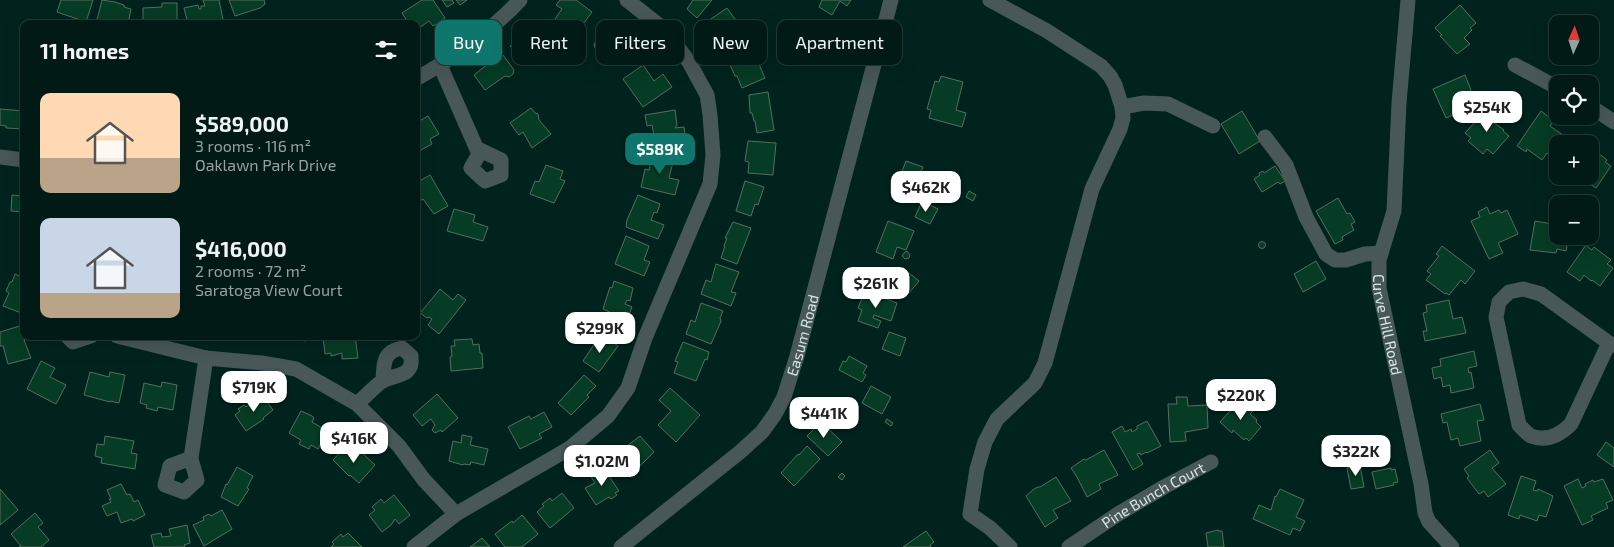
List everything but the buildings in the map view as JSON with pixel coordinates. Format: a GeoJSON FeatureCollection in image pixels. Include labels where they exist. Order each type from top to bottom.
{"type":"FeatureCollection","features":[{"type":"Feature","properties":{"kind":"street"},"geometry":{"type":"LineString","coordinates":[[499,20],[520,0]]}},
{"type":"Feature","properties":{"kind":"street"},"geometry":{"type":"LineString","coordinates":[[414,547],[456,514],[570,448],[608,416],[628,388],[645,338],[710,184],[713,155],[707,95],[689,62],[665,30],[627,0]]}},
{"type":"Feature","properties":{"kind":"street","name":"Easum Road"},"geometry":{"type":"LineString","coordinates":[[621,547],[740,452],[762,432],[784,397],[797,356],[891,0]]}},
{"type":"Feature","properties":{"kind":"street","name":"Curve Hill Road"},"geometry":{"type":"LineString","coordinates":[[1408,0],[1399,103],[1394,211],[1381,253],[1378,270],[1379,288],[1421,484],[1425,513],[1429,522],[1452,547]]}},
{"type":"Feature","properties":{"kind":"street"},"geometry":{"type":"LineString","coordinates":[[999,2],[1101,66],[1115,85],[1122,107],[1123,118],[1120,129],[1092,189],[1046,363],[1035,383],[997,419],[985,442],[977,468],[970,514],[990,528],[1010,547]]}},
{"type":"Feature","properties":{"kind":"street"},"geometry":{"type":"LineString","coordinates":[[420,77],[440,65],[479,154],[471,168],[486,182],[501,175],[501,160],[478,149]]}},
{"type":"Feature","properties":{"kind":"street"},"geometry":{"type":"LineString","coordinates":[[1515,65],[1549,83]]}},
{"type":"Feature","properties":{"kind":"street"},"geometry":{"type":"LineString","coordinates":[[1122,107],[1144,103],[1168,104],[1213,126]]}},
{"type":"Feature","properties":{"kind":"street"},"geometry":{"type":"LineString","coordinates":[[1599,112],[1614,122]]}},
{"type":"Feature","properties":{"kind":"street"},"geometry":{"type":"LineString","coordinates":[[1265,137],[1286,165],[1306,217],[1326,254],[1335,260],[1346,260],[1365,254],[1381,253]]}},
{"type":"Feature","properties":{"kind":"street"},"geometry":{"type":"LineString","coordinates":[[0,157],[20,160]]}},
{"type":"Feature","properties":{"kind":"street"},"geometry":{"type":"LineString","coordinates":[[1523,289],[1541,294],[1611,344],[1571,424],[1561,434],[1546,438],[1530,436],[1519,425],[1496,317],[1499,302],[1509,292],[1523,289]]}},
{"type":"Feature","properties":{"kind":"street"},"geometry":{"type":"LineString","coordinates":[[134,340],[206,358],[262,363],[296,369],[357,404],[399,446],[424,480],[456,514]]}},
{"type":"Feature","properties":{"kind":"street"},"geometry":{"type":"LineString","coordinates":[[191,459],[197,480],[184,492],[165,485],[170,466],[190,458],[206,358]]}},
{"type":"Feature","properties":{"kind":"street"},"geometry":{"type":"LineString","coordinates":[[357,404],[383,381]]}},
{"type":"Feature","properties":{"kind":"street","name":"Pine Bunch Court"},"geometry":{"type":"LineString","coordinates":[[1069,547],[1118,514],[1212,462]]}}]}
